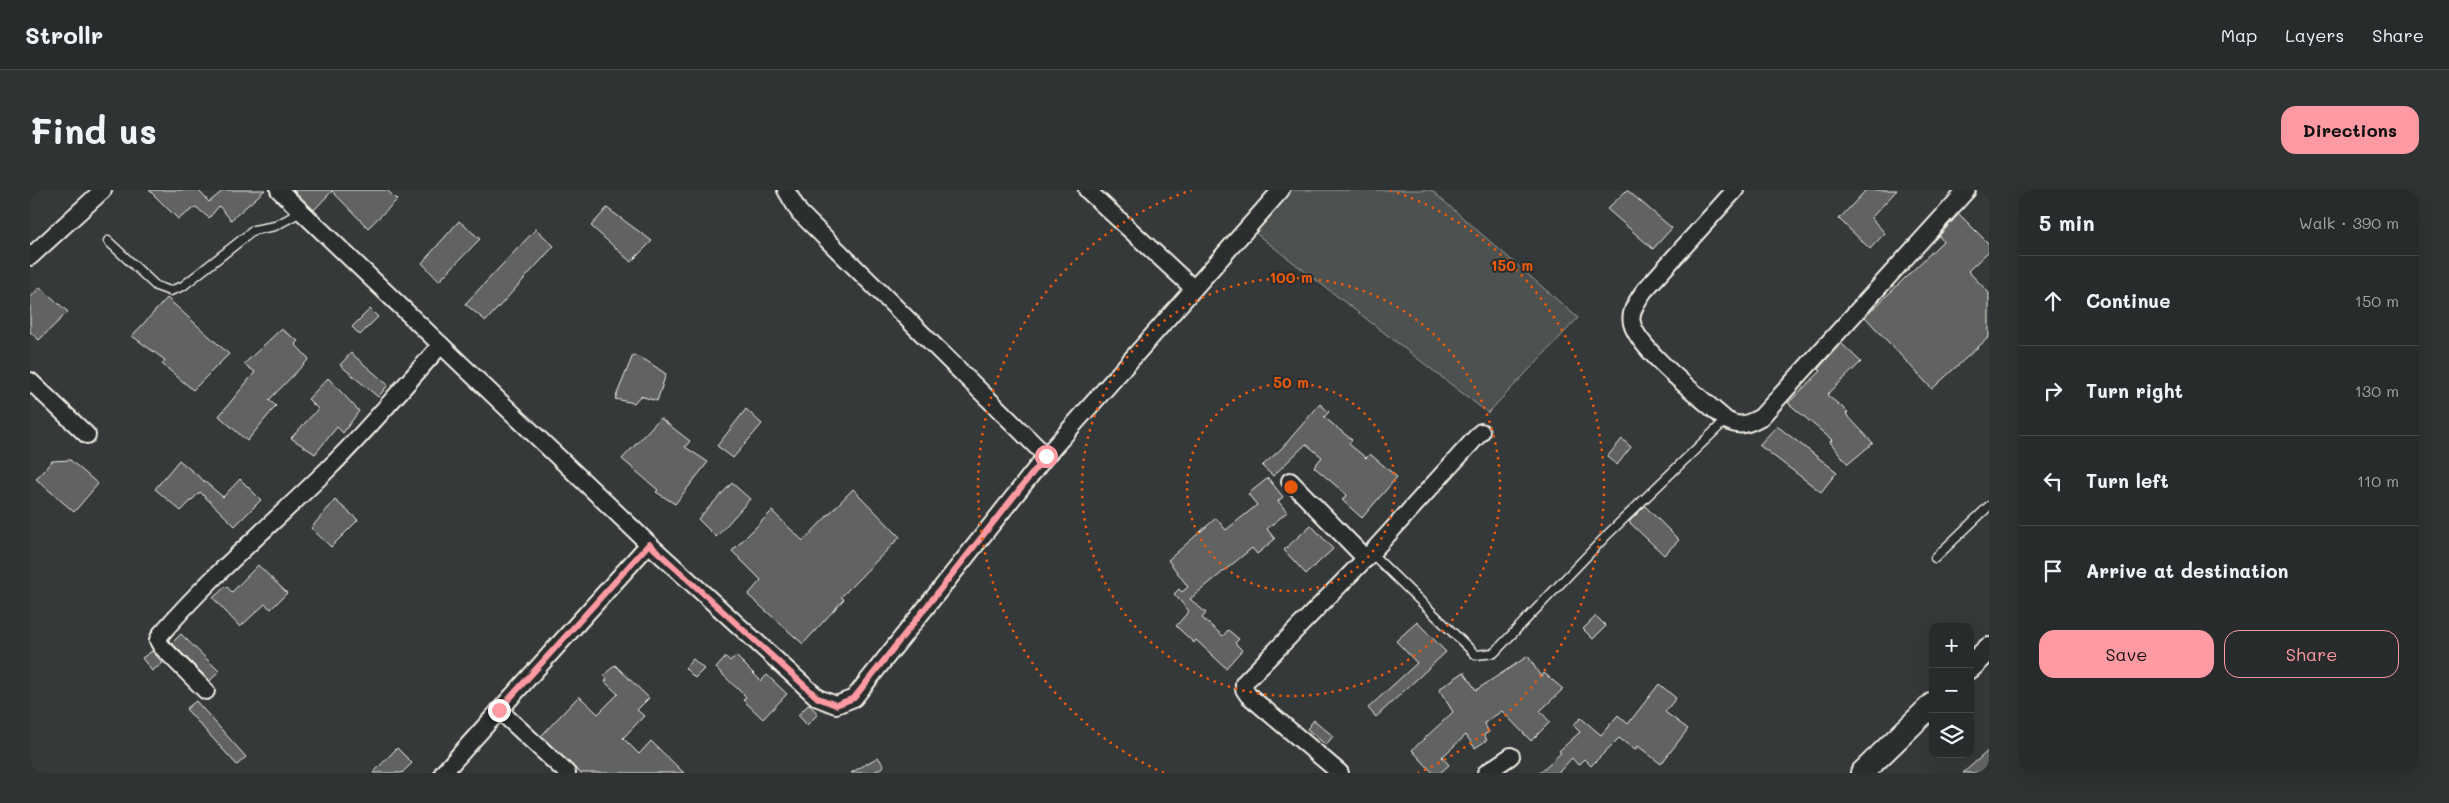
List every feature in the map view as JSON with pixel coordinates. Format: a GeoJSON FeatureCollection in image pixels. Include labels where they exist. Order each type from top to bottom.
{"type":"FeatureCollection","features":[{"type":"Feature","properties":{"kind":"street"},"geometry":{"type":"LineString","coordinates":[[30,257],[103,190]]}},
{"type":"Feature","properties":{"kind":"street"},"geometry":{"type":"LineString","coordinates":[[279,190],[649,544],[818,698],[836,705],[854,698],[1046,456],[1281,190]]}},
{"type":"Feature","properties":{"kind":"street"},"geometry":{"type":"LineString","coordinates":[[786,190],[799,212],[1046,456]]}},
{"type":"Feature","properties":{"kind":"street"},"geometry":{"type":"LineString","coordinates":[[1087,190],[1193,288]]}},
{"type":"Feature","properties":{"kind":"street"},"geometry":{"type":"LineString","coordinates":[[1735,190],[1644,292],[1633,310],[1631,323],[1646,348],[1726,420],[1735,425],[1746,425],[1761,417],[1967,190]]}},
{"type":"Feature","properties":{"kind":"street"},"geometry":{"type":"LineString","coordinates":[[206,691],[161,646],[158,640],[161,634],[225,567],[329,468],[375,421],[441,346]]}},
{"type":"Feature","properties":{"kind":"street"},"geometry":{"type":"LineString","coordinates":[[30,381],[87,435]]}},
{"type":"Feature","properties":{"kind":"street"},"geometry":{"type":"LineString","coordinates":[[1340,773],[1248,695],[1244,690],[1244,683],[1368,556],[1481,432]]}},
{"type":"Feature","properties":{"kind":"street"},"geometry":{"type":"LineString","coordinates":[[1290,481],[1368,556]]}},
{"type":"Feature","properties":{"kind":"street"},"geometry":{"type":"LineString","coordinates":[[443,773],[649,544]]}},
{"type":"Feature","properties":{"kind":"street"},"geometry":{"type":"LineString","coordinates":[[1974,663],[1989,649]]}},
{"type":"Feature","properties":{"kind":"street"},"geometry":{"type":"LineString","coordinates":[[1862,773],[1929,708]]}},
{"type":"Feature","properties":{"kind":"street"},"geometry":{"type":"LineString","coordinates":[[499,710],[567,773]]}},
{"type":"Feature","properties":{"kind":"street"},"geometry":{"type":"LineString","coordinates":[[1486,773],[1510,756]]}},
{"type":"Feature","properties":{"kind":"lane"},"geometry":{"type":"LineString","coordinates":[[108,241],[156,286],[170,291],[183,286],[254,230],[276,226],[301,212]]}},
{"type":"Feature","properties":{"kind":"lane"},"geometry":{"type":"LineString","coordinates":[[1368,556],[1476,655],[1494,652],[1608,534],[1726,420]]}},
{"type":"Feature","properties":{"kind":"lane"},"geometry":{"type":"LineString","coordinates":[[1935,558],[1989,506]]}},
{"type":"Feature","properties":{"kind":"shaded area"},"geometry":{"type":"Polygon","coordinates":[[[1291,190],[1431,190],[1578,318],[1488,413],[1254,232],[1291,190]]]}},
{"type":"Feature","properties":{"kind":"building"},"geometry":{"type":"Polygon","coordinates":[[[149,190],[198,190],[209,202],[224,190],[265,190],[231,220],[219,206],[209,218],[196,207],[178,219],[149,190]]]}},
{"type":"Feature","properties":{"kind":"building"},"geometry":{"type":"Polygon","coordinates":[[[293,190],[387,190],[397,200],[368,228],[332,191],[314,210],[293,190]]]}},
{"type":"Feature","properties":{"kind":"building"},"geometry":{"type":"Polygon","coordinates":[[[1627,190],[1672,228],[1653,249],[1607,209],[1627,190]]]}},
{"type":"Feature","properties":{"kind":"building"},"geometry":{"type":"Polygon","coordinates":[[[1866,190],[1897,190],[1871,218],[1885,233],[1870,249],[1839,219],[1866,190]]]}},
{"type":"Feature","properties":{"kind":"building"},"geometry":{"type":"Polygon","coordinates":[[[607,208],[652,241],[631,262],[591,226],[607,208]]]}},
{"type":"Feature","properties":{"kind":"building"},"geometry":{"type":"Polygon","coordinates":[[[1959,214],[1989,244],[1989,251],[1968,271],[1989,293],[1989,337],[1932,389],[1865,317],[1943,241],[1939,236],[1959,214]]]}},
{"type":"Feature","properties":{"kind":"building"},"geometry":{"type":"Polygon","coordinates":[[[459,221],[480,239],[439,281],[422,263],[459,221]]]}},
{"type":"Feature","properties":{"kind":"building"},"geometry":{"type":"Polygon","coordinates":[[[536,229],[554,246],[486,321],[465,304],[536,229]]]}},
{"type":"Feature","properties":{"kind":"building"},"geometry":{"type":"Polygon","coordinates":[[[40,287],[68,312],[39,340],[30,332],[30,298],[40,287]]]}},
{"type":"Feature","properties":{"kind":"building"},"geometry":{"type":"Polygon","coordinates":[[[167,298],[229,354],[193,390],[162,364],[165,360],[132,336],[167,298]]]}},
{"type":"Feature","properties":{"kind":"building"},"geometry":{"type":"Polygon","coordinates":[[[370,309],[378,317],[360,335],[352,327],[370,309]]]}},
{"type":"Feature","properties":{"kind":"building"},"geometry":{"type":"Polygon","coordinates":[[[281,329],[298,341],[295,344],[309,359],[269,400],[276,406],[247,441],[219,416],[255,372],[244,364],[281,329]]]}},
{"type":"Feature","properties":{"kind":"building"},"geometry":{"type":"Polygon","coordinates":[[[1841,343],[1861,362],[1827,395],[1848,412],[1846,414],[1873,443],[1848,464],[1830,442],[1832,440],[1788,403],[1821,371],[1818,369],[1841,343]]]}},
{"type":"Feature","properties":{"kind":"building"},"geometry":{"type":"Polygon","coordinates":[[[351,353],[388,385],[378,397],[340,365],[351,353]]]}},
{"type":"Feature","properties":{"kind":"building"},"geometry":{"type":"Polygon","coordinates":[[[633,355],[647,361],[666,374],[657,401],[640,396],[634,403],[615,399],[633,355]]]}},
{"type":"Feature","properties":{"kind":"building"},"geometry":{"type":"Polygon","coordinates":[[[328,378],[359,411],[343,433],[337,427],[315,454],[291,438],[318,409],[308,399],[328,378]]]}},
{"type":"Feature","properties":{"kind":"building"},"geometry":{"type":"Polygon","coordinates":[[[1320,404],[1329,412],[1324,417],[1352,440],[1349,444],[1366,458],[1370,454],[1397,477],[1362,518],[1342,500],[1347,495],[1314,467],[1322,457],[1306,444],[1273,476],[1262,466],[1282,448],[1320,404]]]}},
{"type":"Feature","properties":{"kind":"building"},"geometry":{"type":"Polygon","coordinates":[[[746,409],[762,424],[733,458],[717,446],[746,409]]]}},
{"type":"Feature","properties":{"kind":"building"},"geometry":{"type":"Polygon","coordinates":[[[660,418],[690,441],[685,447],[708,462],[675,504],[656,492],[658,490],[622,459],[660,418]]]}},
{"type":"Feature","properties":{"kind":"building"},"geometry":{"type":"Polygon","coordinates":[[[1777,426],[1837,472],[1821,492],[1759,445],[1777,426]]]}},
{"type":"Feature","properties":{"kind":"building"},"geometry":{"type":"Polygon","coordinates":[[[1622,439],[1631,447],[1617,465],[1607,457],[1622,439]]]}},
{"type":"Feature","properties":{"kind":"building"},"geometry":{"type":"Polygon","coordinates":[[[70,460],[98,484],[74,512],[36,479],[52,461],[70,460]]]}},
{"type":"Feature","properties":{"kind":"building"},"geometry":{"type":"Polygon","coordinates":[[[179,460],[223,497],[240,479],[261,500],[235,526],[200,492],[181,511],[155,489],[179,460]]]}},
{"type":"Feature","properties":{"kind":"building"},"geometry":{"type":"Polygon","coordinates":[[[1268,478],[1283,497],[1278,501],[1287,512],[1267,529],[1275,539],[1257,554],[1252,548],[1190,599],[1206,613],[1202,618],[1223,636],[1228,630],[1239,639],[1235,643],[1242,650],[1226,668],[1196,640],[1194,643],[1176,626],[1189,611],[1174,594],[1179,589],[1182,592],[1188,587],[1168,560],[1216,518],[1226,530],[1257,505],[1248,494],[1268,478]]]}},
{"type":"Feature","properties":{"kind":"building"},"geometry":{"type":"Polygon","coordinates":[[[732,483],[750,499],[716,537],[698,519],[732,483]]]}},
{"type":"Feature","properties":{"kind":"building"},"geometry":{"type":"Polygon","coordinates":[[[853,489],[900,537],[841,597],[844,599],[803,644],[748,595],[761,580],[732,551],[772,511],[803,541],[853,489]]]}},
{"type":"Feature","properties":{"kind":"building"},"geometry":{"type":"Polygon","coordinates":[[[335,500],[358,520],[331,547],[311,528],[335,500]]]}},
{"type":"Feature","properties":{"kind":"building"},"geometry":{"type":"Polygon","coordinates":[[[1645,506],[1679,540],[1664,555],[1629,522],[1645,506]]]}},
{"type":"Feature","properties":{"kind":"building"},"geometry":{"type":"Polygon","coordinates":[[[1311,525],[1333,549],[1306,574],[1284,550],[1311,525]]]}},
{"type":"Feature","properties":{"kind":"building"},"geometry":{"type":"Polygon","coordinates":[[[258,565],[287,593],[271,609],[265,604],[240,627],[213,598],[226,586],[232,592],[258,565]]]}},
{"type":"Feature","properties":{"kind":"building"},"geometry":{"type":"Polygon","coordinates":[[[1596,616],[1606,626],[1593,639],[1583,629],[1596,616]]]}},
{"type":"Feature","properties":{"kind":"building"},"geometry":{"type":"Polygon","coordinates":[[[1417,622],[1446,652],[1376,717],[1368,708],[1417,663],[1396,641],[1417,622]]]}},
{"type":"Feature","properties":{"kind":"building"},"geometry":{"type":"Polygon","coordinates":[[[181,634],[219,671],[210,681],[172,643],[181,634]]]}},
{"type":"Feature","properties":{"kind":"building"},"geometry":{"type":"Polygon","coordinates":[[[152,651],[163,663],[152,671],[142,658],[152,651]]]}},
{"type":"Feature","properties":{"kind":"building"},"geometry":{"type":"Polygon","coordinates":[[[736,656],[761,681],[767,675],[787,694],[763,719],[743,700],[746,697],[716,668],[726,657],[730,661],[736,656]]]}},
{"type":"Feature","properties":{"kind":"building"},"geometry":{"type":"Polygon","coordinates":[[[1528,656],[1541,677],[1544,673],[1563,689],[1540,711],[1550,722],[1531,741],[1502,711],[1484,723],[1489,732],[1484,735],[1487,740],[1475,748],[1466,735],[1442,757],[1449,765],[1440,773],[1433,773],[1412,750],[1453,712],[1439,689],[1464,672],[1476,690],[1528,656]]]}},
{"type":"Feature","properties":{"kind":"building"},"geometry":{"type":"Polygon","coordinates":[[[693,659],[704,669],[695,678],[685,668],[693,659]]]}},
{"type":"Feature","properties":{"kind":"building"},"geometry":{"type":"Polygon","coordinates":[[[615,665],[649,698],[637,710],[644,716],[623,738],[639,754],[651,741],[684,773],[580,773],[541,736],[579,696],[598,714],[618,694],[605,682],[607,679],[604,675],[615,665]]]}},
{"type":"Feature","properties":{"kind":"building"},"geometry":{"type":"Polygon","coordinates":[[[1659,684],[1676,698],[1665,712],[1688,729],[1661,764],[1638,746],[1635,750],[1619,738],[1591,766],[1584,759],[1578,765],[1572,758],[1558,773],[1539,773],[1580,732],[1573,725],[1581,718],[1601,735],[1618,715],[1628,724],[1659,684]]]}},
{"type":"Feature","properties":{"kind":"building"},"geometry":{"type":"Polygon","coordinates":[[[196,701],[246,757],[237,765],[186,709],[196,701]]]}},
{"type":"Feature","properties":{"kind":"building"},"geometry":{"type":"Polygon","coordinates":[[[809,704],[818,714],[807,725],[798,715],[809,704]]]}},
{"type":"Feature","properties":{"kind":"building"},"geometry":{"type":"Polygon","coordinates":[[[1314,720],[1333,736],[1326,745],[1307,729],[1314,720]]]}},
{"type":"Feature","properties":{"kind":"building"},"geometry":{"type":"Polygon","coordinates":[[[397,748],[412,763],[402,773],[373,773],[397,748]]]}},
{"type":"Feature","properties":{"kind":"building"},"geometry":{"type":"Polygon","coordinates":[[[1989,750],[1989,773],[1963,773],[1989,750]]]}},
{"type":"Feature","properties":{"kind":"building"},"geometry":{"type":"Polygon","coordinates":[[[878,757],[884,766],[873,773],[851,773],[878,757]]]}},
{"type":"Feature","properties":{"kind":"route"},"geometry":{"type":"LineString","coordinates":[[499,710],[649,544],[818,698],[836,705],[854,698],[1046,456]]}}]}
